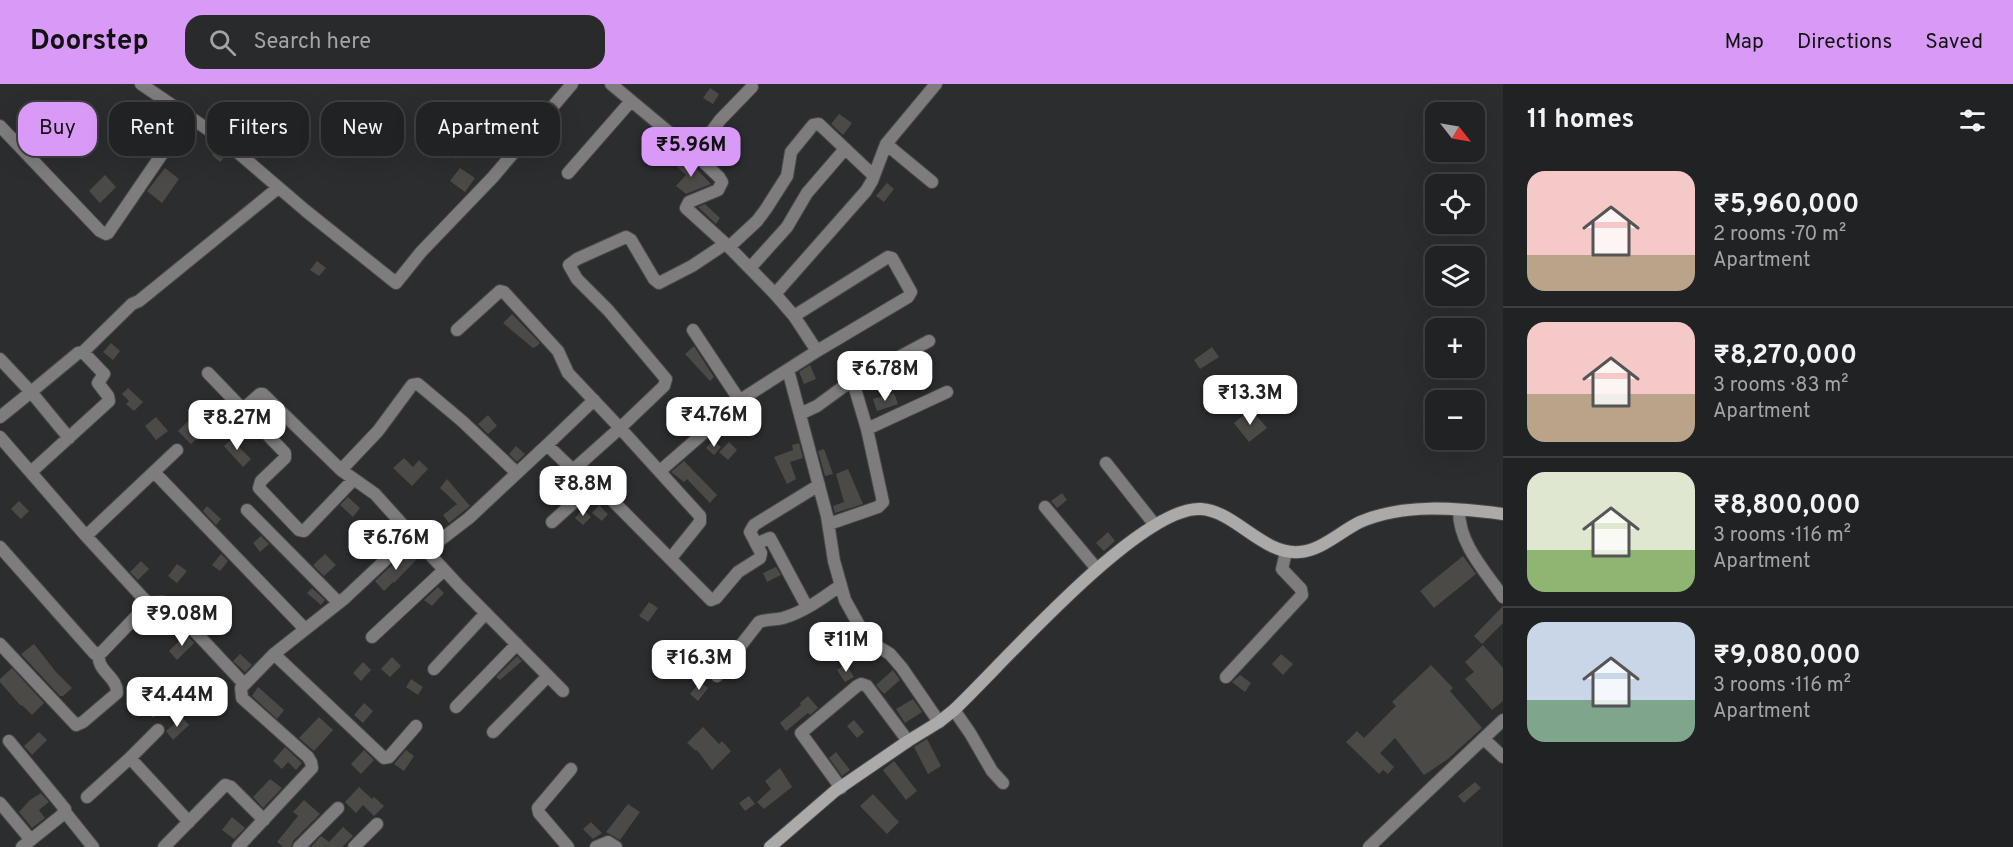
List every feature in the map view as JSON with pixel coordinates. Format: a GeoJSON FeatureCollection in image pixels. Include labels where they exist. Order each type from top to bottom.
{"type":"FeatureCollection","features":[{"type":"Feature","properties":{"kind":"street"},"geometry":{"type":"LineString","coordinates":[[141,84],[167,102]]}},
{"type":"Feature","properties":{"kind":"street"},"geometry":{"type":"LineString","coordinates":[[195,121],[222,139],[396,284],[421,252],[493,177],[572,84]]}},
{"type":"Feature","properties":{"kind":"street"},"geometry":{"type":"LineString","coordinates":[[611,84],[695,154],[722,182],[718,190],[689,202],[686,208],[775,294],[794,316],[818,351]]}},
{"type":"Feature","properties":{"kind":"street"},"geometry":{"type":"LineString","coordinates":[[775,294],[866,191],[886,144],[936,84]]}},
{"type":"Feature","properties":{"kind":"street"},"geometry":{"type":"LineString","coordinates":[[695,154],[720,120],[752,87]]}},
{"type":"Feature","properties":{"kind":"street"},"geometry":{"type":"LineString","coordinates":[[568,173],[631,101]]}},
{"type":"Feature","properties":{"kind":"street"},"geometry":{"type":"LineString","coordinates":[[573,470],[664,386],[666,379],[603,304],[578,279],[569,265],[622,237],[628,237],[654,279],[659,283],[727,246],[757,222],[787,176],[791,152],[813,125],[819,124],[874,176]]}},
{"type":"Feature","properties":{"kind":"street"},"geometry":{"type":"LineString","coordinates":[[0,126],[100,231],[106,234],[161,156]]}},
{"type":"Feature","properties":{"kind":"street"},"geometry":{"type":"LineString","coordinates":[[886,144],[932,182]]}},
{"type":"Feature","properties":{"kind":"street"},"geometry":{"type":"LineString","coordinates":[[750,268],[787,227],[807,193],[845,149]]}},
{"type":"Feature","properties":{"kind":"street"},"geometry":{"type":"LineString","coordinates":[[0,417],[78,353],[83,352],[132,304],[139,301],[278,188]]}},
{"type":"Feature","properties":{"kind":"street"},"geometry":{"type":"LineString","coordinates":[[660,471],[760,386],[910,295],[910,290],[892,258],[888,257],[794,316]]}},
{"type":"Feature","properties":{"kind":"street"},"geometry":{"type":"LineString","coordinates":[[457,330],[500,291],[504,292],[554,345],[568,373],[660,471],[701,519],[671,558]]}},
{"type":"Feature","properties":{"kind":"street"},"geometry":{"type":"LineString","coordinates":[[693,330],[740,401]]}},
{"type":"Feature","properties":{"kind":"street"},"geometry":{"type":"LineString","coordinates":[[800,414],[929,341]]}},
{"type":"Feature","properties":{"kind":"street"},"geometry":{"type":"LineString","coordinates":[[31,472],[109,401],[98,383],[104,377],[103,372],[83,352]]}},
{"type":"Feature","properties":{"kind":"street"},"geometry":{"type":"LineString","coordinates":[[0,359],[69,438]]}},
{"type":"Feature","properties":{"kind":"street"},"geometry":{"type":"LineString","coordinates":[[788,370],[829,524],[834,561],[845,600],[865,636],[870,642],[890,654],[939,722]]}},
{"type":"Feature","properties":{"kind":"street"},"geometry":{"type":"LineString","coordinates":[[208,373],[286,455],[283,462],[261,482],[259,488],[298,530],[306,529],[354,479]]}},
{"type":"Feature","properties":{"kind":"street"},"geometry":{"type":"LineString","coordinates":[[829,524],[878,507],[883,502],[867,429],[853,382]]}},
{"type":"Feature","properties":{"kind":"street"},"geometry":{"type":"LineString","coordinates":[[341,470],[378,431],[412,386],[418,384],[462,421],[517,474]]}},
{"type":"Feature","properties":{"kind":"street"},"geometry":{"type":"LineString","coordinates":[[867,429],[947,392]]}},
{"type":"Feature","properties":{"kind":"street"},"geometry":{"type":"LineString","coordinates":[[243,409],[263,393],[341,470],[375,494],[444,570],[563,691]]}},
{"type":"Feature","properties":{"kind":"street"},"geometry":{"type":"LineString","coordinates":[[426,550],[469,518],[594,400]]}},
{"type":"Feature","properties":{"kind":"street"},"geometry":{"type":"LineString","coordinates":[[0,437],[86,536],[149,603]]}},
{"type":"Feature","properties":{"kind":"street"},"geometry":{"type":"LineString","coordinates":[[547,445],[573,470],[605,493],[714,600],[738,573],[760,558],[761,553],[750,532],[754,525],[819,485]]}},
{"type":"Feature","properties":{"kind":"street"},"geometry":{"type":"LineString","coordinates":[[86,536],[177,450]]}},
{"type":"Feature","properties":{"kind":"street"},"geometry":{"type":"LineString","coordinates":[[1106,463],[1155,525]]}},
{"type":"Feature","properties":{"kind":"street"},"geometry":{"type":"LineString","coordinates":[[154,472],[305,629]]}},
{"type":"Feature","properties":{"kind":"street"},"geometry":{"type":"LineString","coordinates":[[552,522],[593,485]]}},
{"type":"Feature","properties":{"kind":"street"},"geometry":{"type":"LineString","coordinates":[[1046,507],[1098,569]]}},
{"type":"Feature","properties":{"kind":"street"},"geometry":{"type":"LineString","coordinates":[[770,847],[841,788],[954,710],[1038,623],[1098,569],[1155,525],[1182,512],[1201,509],[1218,514],[1275,548],[1286,552],[1312,549],[1358,523],[1382,514],[1410,508],[1503,514]]}},
{"type":"Feature","properties":{"kind":"street"},"geometry":{"type":"LineString","coordinates":[[247,510],[338,602]]}},
{"type":"Feature","properties":{"kind":"street"},"geometry":{"type":"LineString","coordinates":[[1459,511],[1460,523],[1468,545],[1503,597]]}},
{"type":"Feature","properties":{"kind":"street"},"geometry":{"type":"LineString","coordinates":[[238,847],[312,768],[312,762],[242,698],[240,691],[274,654],[338,602],[412,535]]}},
{"type":"Feature","properties":{"kind":"street"},"geometry":{"type":"LineString","coordinates":[[756,544],[771,538],[807,607]]}},
{"type":"Feature","properties":{"kind":"street"},"geometry":{"type":"LineString","coordinates":[[0,547],[91,651],[99,654]]}},
{"type":"Feature","properties":{"kind":"street"},"geometry":{"type":"LineString","coordinates":[[1226,677],[1302,595],[1301,589],[1282,568],[1286,552]]}},
{"type":"Feature","properties":{"kind":"street"},"geometry":{"type":"LineString","coordinates":[[372,637],[444,570]]}},
{"type":"Feature","properties":{"kind":"street"},"geometry":{"type":"LineString","coordinates":[[717,676],[759,622],[783,618],[807,607],[841,585]]}},
{"type":"Feature","properties":{"kind":"street"},"geometry":{"type":"LineString","coordinates":[[0,644],[76,724],[83,722],[117,693],[117,686],[99,664],[99,654],[149,603],[163,602],[173,608],[244,684]]}},
{"type":"Feature","properties":{"kind":"street"},"geometry":{"type":"LineString","coordinates":[[434,669],[486,613]]}},
{"type":"Feature","properties":{"kind":"street"},"geometry":{"type":"LineString","coordinates":[[456,707],[517,644]]}},
{"type":"Feature","properties":{"kind":"street"},"geometry":{"type":"LineString","coordinates":[[274,654],[384,758],[389,757],[416,726]]}},
{"type":"Feature","properties":{"kind":"street"},"geometry":{"type":"LineString","coordinates":[[494,732],[548,676]]}},
{"type":"Feature","properties":{"kind":"street"},"geometry":{"type":"LineString","coordinates":[[841,788],[801,733],[857,686],[861,684],[867,686],[908,741]]}},
{"type":"Feature","properties":{"kind":"street"},"geometry":{"type":"LineString","coordinates":[[954,710],[992,771],[1003,783]]}},
{"type":"Feature","properties":{"kind":"street"},"geometry":{"type":"LineString","coordinates":[[1369,847],[1503,720]]}},
{"type":"Feature","properties":{"kind":"street"},"geometry":{"type":"LineString","coordinates":[[87,797],[158,729]]}},
{"type":"Feature","properties":{"kind":"street"},"geometry":{"type":"LineString","coordinates":[[1484,739],[1503,757]]}},
{"type":"Feature","properties":{"kind":"street"},"geometry":{"type":"LineString","coordinates":[[9,741],[64,805],[64,812],[93,847]]}},
{"type":"Feature","properties":{"kind":"street"},"geometry":{"type":"LineString","coordinates":[[130,758],[189,822]]}},
{"type":"Feature","properties":{"kind":"street"},"geometry":{"type":"LineString","coordinates":[[568,847],[539,813],[538,808],[571,769]]}},
{"type":"Feature","properties":{"kind":"street"},"geometry":{"type":"LineString","coordinates":[[164,847],[225,785],[231,787],[264,820]]}},
{"type":"Feature","properties":{"kind":"street"},"geometry":{"type":"LineString","coordinates":[[0,803],[26,843],[64,812]]}},
{"type":"Feature","properties":{"kind":"street"},"geometry":{"type":"LineString","coordinates":[[300,847],[338,808]]}},
{"type":"Feature","properties":{"kind":"street"},"geometry":{"type":"LineString","coordinates":[[354,847],[377,824]]}},
{"type":"Feature","properties":{"kind":"street"},"geometry":{"type":"LineString","coordinates":[[596,847],[608,842],[616,847]]}},
{"type":"Feature","properties":{"kind":"building"},"geometry":{"type":"Polygon","coordinates":[[[710,88],[719,94],[713,104],[703,98],[710,88]]]}},
{"type":"Feature","properties":{"kind":"building"},"geometry":{"type":"Polygon","coordinates":[[[839,114],[852,123],[843,135],[831,124],[839,114]]]}},
{"type":"Feature","properties":{"kind":"building"},"geometry":{"type":"Polygon","coordinates":[[[213,156],[225,156],[220,162],[213,156]]]}},
{"type":"Feature","properties":{"kind":"building"},"geometry":{"type":"Polygon","coordinates":[[[685,157],[711,184],[686,194],[676,186],[686,175],[677,167],[685,157]]]}},
{"type":"Feature","properties":{"kind":"building"},"geometry":{"type":"Polygon","coordinates":[[[165,168],[179,179],[162,203],[147,191],[165,168]]]}},
{"type":"Feature","properties":{"kind":"building"},"geometry":{"type":"Polygon","coordinates":[[[460,168],[475,178],[465,192],[450,181],[460,168]]]}},
{"type":"Feature","properties":{"kind":"building"},"geometry":{"type":"Polygon","coordinates":[[[105,175],[116,187],[100,203],[89,191],[105,175]]]}},
{"type":"Feature","properties":{"kind":"building"},"geometry":{"type":"Polygon","coordinates":[[[887,183],[894,189],[884,202],[876,196],[887,183]]]}},
{"type":"Feature","properties":{"kind":"building"},"geometry":{"type":"Polygon","coordinates":[[[705,204],[720,218],[716,224],[698,207],[705,204]]]}},
{"type":"Feature","properties":{"kind":"building"},"geometry":{"type":"Polygon","coordinates":[[[317,261],[326,268],[319,276],[310,270],[317,261]]]}},
{"type":"Feature","properties":{"kind":"building"},"geometry":{"type":"Polygon","coordinates":[[[512,314],[540,343],[537,346],[533,348],[503,323],[512,314]]]}},
{"type":"Feature","properties":{"kind":"building"},"geometry":{"type":"Polygon","coordinates":[[[111,343],[120,351],[113,360],[103,352],[111,343]]]}},
{"type":"Feature","properties":{"kind":"building"},"geometry":{"type":"Polygon","coordinates":[[[694,346],[714,377],[710,381],[685,354],[694,346]]]}},
{"type":"Feature","properties":{"kind":"building"},"geometry":{"type":"Polygon","coordinates":[[[1212,347],[1219,357],[1200,369],[1194,360],[1212,347]]]}},
{"type":"Feature","properties":{"kind":"building"},"geometry":{"type":"Polygon","coordinates":[[[810,365],[816,379],[804,384],[799,372],[810,365]]]}},
{"type":"Feature","properties":{"kind":"building"},"geometry":{"type":"Polygon","coordinates":[[[128,388],[143,402],[134,411],[126,404],[129,401],[122,394],[128,388]]]}},
{"type":"Feature","properties":{"kind":"building"},"geometry":{"type":"Polygon","coordinates":[[[894,393],[898,404],[877,411],[873,399],[894,393]]]}},
{"type":"Feature","properties":{"kind":"building"},"geometry":{"type":"Polygon","coordinates":[[[699,402],[712,415],[704,422],[702,420],[693,429],[683,420],[699,402]]]}},
{"type":"Feature","properties":{"kind":"building"},"geometry":{"type":"Polygon","coordinates":[[[1251,409],[1267,428],[1249,442],[1234,423],[1251,409]]]}},
{"type":"Feature","properties":{"kind":"building"},"geometry":{"type":"Polygon","coordinates":[[[488,415],[497,426],[488,434],[478,424],[488,415]]]}},
{"type":"Feature","properties":{"kind":"building"},"geometry":{"type":"Polygon","coordinates":[[[156,417],[168,431],[156,440],[145,426],[156,417]]]}},
{"type":"Feature","properties":{"kind":"building"},"geometry":{"type":"Polygon","coordinates":[[[190,419],[203,433],[191,444],[178,431],[190,419]]]}},
{"type":"Feature","properties":{"kind":"building"},"geometry":{"type":"Polygon","coordinates":[[[236,435],[242,442],[238,446],[251,459],[243,467],[224,446],[236,435]]]}},
{"type":"Feature","properties":{"kind":"building"},"geometry":{"type":"Polygon","coordinates":[[[713,440],[721,447],[714,455],[706,448],[713,440]]]}},
{"type":"Feature","properties":{"kind":"building"},"geometry":{"type":"Polygon","coordinates":[[[729,442],[737,450],[728,460],[719,452],[729,442]]]}},
{"type":"Feature","properties":{"kind":"building"},"geometry":{"type":"Polygon","coordinates":[[[799,443],[803,458],[790,462],[796,479],[787,484],[774,457],[793,450],[792,445],[799,443]]]}},
{"type":"Feature","properties":{"kind":"building"},"geometry":{"type":"Polygon","coordinates":[[[516,446],[525,454],[517,462],[509,454],[516,446]]]}},
{"type":"Feature","properties":{"kind":"building"},"geometry":{"type":"Polygon","coordinates":[[[824,449],[833,474],[825,476],[818,451],[824,449]]]}},
{"type":"Feature","properties":{"kind":"building"},"geometry":{"type":"Polygon","coordinates":[[[404,458],[413,467],[419,460],[428,469],[412,486],[393,468],[404,458]]]}},
{"type":"Feature","properties":{"kind":"building"},"geometry":{"type":"Polygon","coordinates":[[[684,461],[717,495],[710,503],[687,479],[684,482],[671,472],[684,461]]]}},
{"type":"Feature","properties":{"kind":"building"},"geometry":{"type":"Polygon","coordinates":[[[848,469],[863,504],[835,513],[833,506],[844,502],[836,474],[848,469]]]}},
{"type":"Feature","properties":{"kind":"building"},"geometry":{"type":"Polygon","coordinates":[[[447,479],[470,506],[449,523],[443,515],[457,504],[440,488],[447,479]]]}},
{"type":"Feature","properties":{"kind":"building"},"geometry":{"type":"Polygon","coordinates":[[[1062,493],[1067,500],[1057,508],[1051,501],[1062,493]]]}},
{"type":"Feature","properties":{"kind":"building"},"geometry":{"type":"Polygon","coordinates":[[[348,497],[360,508],[353,517],[340,505],[348,497]]]}},
{"type":"Feature","properties":{"kind":"building"},"geometry":{"type":"Polygon","coordinates":[[[19,501],[29,511],[21,519],[11,509],[19,501]]]}},
{"type":"Feature","properties":{"kind":"building"},"geometry":{"type":"Polygon","coordinates":[[[599,505],[608,514],[602,521],[592,513],[599,505]]]}},
{"type":"Feature","properties":{"kind":"building"},"geometry":{"type":"Polygon","coordinates":[[[207,506],[221,519],[216,525],[203,511],[207,506]]]}},
{"type":"Feature","properties":{"kind":"building"},"geometry":{"type":"Polygon","coordinates":[[[583,509],[591,517],[583,525],[575,518],[583,509]]]}},
{"type":"Feature","properties":{"kind":"building"},"geometry":{"type":"Polygon","coordinates":[[[1108,532],[1115,541],[1104,551],[1096,543],[1108,532]]]}},
{"type":"Feature","properties":{"kind":"building"},"geometry":{"type":"Polygon","coordinates":[[[261,536],[269,544],[260,552],[253,543],[261,536]]]}},
{"type":"Feature","properties":{"kind":"building"},"geometry":{"type":"Polygon","coordinates":[[[407,551],[416,560],[384,591],[375,581],[407,551]]]}},
{"type":"Feature","properties":{"kind":"building"},"geometry":{"type":"Polygon","coordinates":[[[221,554],[228,561],[220,571],[212,565],[221,554]]]}},
{"type":"Feature","properties":{"kind":"building"},"geometry":{"type":"Polygon","coordinates":[[[325,554],[336,565],[324,576],[313,565],[325,554]]]}},
{"type":"Feature","properties":{"kind":"building"},"geometry":{"type":"Polygon","coordinates":[[[1463,556],[1476,574],[1434,608],[1420,591],[1463,556]]]}},
{"type":"Feature","properties":{"kind":"building"},"geometry":{"type":"Polygon","coordinates":[[[141,561],[149,569],[138,580],[130,572],[141,561]]]}},
{"type":"Feature","properties":{"kind":"building"},"geometry":{"type":"Polygon","coordinates":[[[177,564],[187,571],[177,583],[168,576],[177,564]]]}},
{"type":"Feature","properties":{"kind":"building"},"geometry":{"type":"Polygon","coordinates":[[[776,567],[781,575],[767,582],[763,573],[776,567]]]}},
{"type":"Feature","properties":{"kind":"building"},"geometry":{"type":"Polygon","coordinates":[[[438,587],[444,593],[432,606],[424,600],[438,587]]]}},
{"type":"Feature","properties":{"kind":"building"},"geometry":{"type":"Polygon","coordinates":[[[312,588],[325,600],[321,605],[307,593],[312,588]]]}},
{"type":"Feature","properties":{"kind":"building"},"geometry":{"type":"Polygon","coordinates":[[[649,602],[658,608],[648,622],[639,616],[649,602]]]}},
{"type":"Feature","properties":{"kind":"building"},"geometry":{"type":"Polygon","coordinates":[[[1503,606],[1503,623],[1482,644],[1474,636],[1503,606]]]}},
{"type":"Feature","properties":{"kind":"building"},"geometry":{"type":"Polygon","coordinates":[[[186,634],[194,643],[177,660],[169,651],[186,634]]]}},
{"type":"Feature","properties":{"kind":"building"},"geometry":{"type":"Polygon","coordinates":[[[34,644],[72,688],[63,696],[60,696],[21,654],[34,644]]]}},
{"type":"Feature","properties":{"kind":"building"},"geometry":{"type":"Polygon","coordinates":[[[1483,645],[1503,668],[1503,701],[1492,710],[1465,679],[1474,672],[1465,662],[1483,645]]]}},
{"type":"Feature","properties":{"kind":"building"},"geometry":{"type":"Polygon","coordinates":[[[240,654],[252,665],[245,672],[233,661],[240,654]]]}},
{"type":"Feature","properties":{"kind":"building"},"geometry":{"type":"Polygon","coordinates":[[[1281,654],[1293,664],[1283,675],[1272,664],[1281,654]]]}},
{"type":"Feature","properties":{"kind":"building"},"geometry":{"type":"Polygon","coordinates":[[[517,656],[522,661],[500,680],[496,677],[517,656]]]}},
{"type":"Feature","properties":{"kind":"building"},"geometry":{"type":"Polygon","coordinates":[[[392,657],[401,666],[390,677],[381,669],[392,657]]]}},
{"type":"Feature","properties":{"kind":"building"},"geometry":{"type":"Polygon","coordinates":[[[363,662],[371,670],[361,681],[353,673],[363,662]]]}},
{"type":"Feature","properties":{"kind":"building"},"geometry":{"type":"Polygon","coordinates":[[[846,664],[854,677],[845,682],[837,670],[846,664]]]}},
{"type":"Feature","properties":{"kind":"building"},"geometry":{"type":"Polygon","coordinates":[[[1431,665],[1453,688],[1450,691],[1482,728],[1448,759],[1424,775],[1395,738],[1380,753],[1394,767],[1388,774],[1383,770],[1379,774],[1346,742],[1357,731],[1364,738],[1396,706],[1392,702],[1431,665]]]}},
{"type":"Feature","properties":{"kind":"building"},"geometry":{"type":"Polygon","coordinates":[[[12,668],[44,703],[32,715],[0,682],[0,679],[12,668]]]}},
{"type":"Feature","properties":{"kind":"building"},"geometry":{"type":"Polygon","coordinates":[[[893,670],[900,680],[884,694],[876,685],[893,670]]]}},
{"type":"Feature","properties":{"kind":"building"},"geometry":{"type":"Polygon","coordinates":[[[1240,675],[1251,683],[1245,692],[1232,682],[1240,675]]]}},
{"type":"Feature","properties":{"kind":"building"},"geometry":{"type":"Polygon","coordinates":[[[411,679],[423,687],[418,695],[406,687],[411,679]]]}},
{"type":"Feature","properties":{"kind":"building"},"geometry":{"type":"Polygon","coordinates":[[[199,680],[214,695],[203,706],[188,690],[199,680]]]}},
{"type":"Feature","properties":{"kind":"building"},"geometry":{"type":"Polygon","coordinates":[[[700,682],[708,688],[698,701],[690,694],[700,682]]]}},
{"type":"Feature","properties":{"kind":"building"},"geometry":{"type":"Polygon","coordinates":[[[258,687],[284,710],[277,719],[252,696],[258,687]]]}},
{"type":"Feature","properties":{"kind":"building"},"geometry":{"type":"Polygon","coordinates":[[[808,696],[818,708],[786,731],[780,723],[808,696]]]}},
{"type":"Feature","properties":{"kind":"building"},"geometry":{"type":"Polygon","coordinates":[[[913,699],[922,712],[905,723],[896,709],[913,699]]]}},
{"type":"Feature","properties":{"kind":"building"},"geometry":{"type":"Polygon","coordinates":[[[151,703],[160,712],[153,718],[144,709],[151,703]]]}},
{"type":"Feature","properties":{"kind":"building"},"geometry":{"type":"Polygon","coordinates":[[[364,703],[373,711],[363,723],[354,715],[364,703]]]}},
{"type":"Feature","properties":{"kind":"building"},"geometry":{"type":"Polygon","coordinates":[[[182,717],[189,725],[173,740],[166,731],[182,717]]]}},
{"type":"Feature","properties":{"kind":"building"},"geometry":{"type":"Polygon","coordinates":[[[319,717],[333,730],[314,751],[299,738],[319,717]]]}},
{"type":"Feature","properties":{"kind":"building"},"geometry":{"type":"Polygon","coordinates":[[[854,720],[864,732],[857,738],[847,726],[854,720]]]}},
{"type":"Feature","properties":{"kind":"building"},"geometry":{"type":"Polygon","coordinates":[[[703,727],[719,744],[722,741],[731,751],[712,770],[697,750],[687,743],[703,727]]]}},
{"type":"Feature","properties":{"kind":"building"},"geometry":{"type":"Polygon","coordinates":[[[39,732],[47,740],[32,755],[24,746],[39,732]]]}},
{"type":"Feature","properties":{"kind":"building"},"geometry":{"type":"Polygon","coordinates":[[[927,739],[941,766],[928,774],[914,747],[927,739]]]}},
{"type":"Feature","properties":{"kind":"building"},"geometry":{"type":"Polygon","coordinates":[[[285,747],[302,763],[296,770],[288,762],[282,769],[273,761],[285,747]]]}},
{"type":"Feature","properties":{"kind":"building"},"geometry":{"type":"Polygon","coordinates":[[[364,750],[374,760],[361,774],[351,764],[364,750]]]}},
{"type":"Feature","properties":{"kind":"building"},"geometry":{"type":"Polygon","coordinates":[[[406,750],[414,756],[404,771],[394,764],[406,750]]]}},
{"type":"Feature","properties":{"kind":"building"},"geometry":{"type":"Polygon","coordinates":[[[836,752],[850,770],[842,776],[829,758],[836,752]]]}},
{"type":"Feature","properties":{"kind":"building"},"geometry":{"type":"Polygon","coordinates":[[[894,761],[917,791],[906,800],[883,770],[894,761]]]}},
{"type":"Feature","properties":{"kind":"building"},"geometry":{"type":"Polygon","coordinates":[[[780,768],[792,787],[764,809],[757,802],[771,789],[765,781],[780,768]]]}},
{"type":"Feature","properties":{"kind":"building"},"geometry":{"type":"Polygon","coordinates":[[[270,779],[282,788],[263,808],[253,797],[270,779]]]}},
{"type":"Feature","properties":{"kind":"building"},"geometry":{"type":"Polygon","coordinates":[[[1475,782],[1481,788],[1464,803],[1458,796],[1475,782]]]}},
{"type":"Feature","properties":{"kind":"building"},"geometry":{"type":"Polygon","coordinates":[[[359,787],[384,806],[374,816],[363,805],[356,813],[345,802],[359,787]]]}},
{"type":"Feature","properties":{"kind":"building"},"geometry":{"type":"Polygon","coordinates":[[[41,793],[49,802],[39,810],[45,818],[32,828],[19,812],[30,800],[41,793]]]}},
{"type":"Feature","properties":{"kind":"building"},"geometry":{"type":"Polygon","coordinates":[[[873,794],[899,822],[887,834],[860,806],[873,794]]]}},
{"type":"Feature","properties":{"kind":"building"},"geometry":{"type":"Polygon","coordinates":[[[749,796],[755,804],[745,811],[739,803],[749,796]]]}},
{"type":"Feature","properties":{"kind":"building"},"geometry":{"type":"Polygon","coordinates":[[[304,800],[320,814],[293,841],[291,847],[283,847],[277,842],[298,816],[293,812],[304,800]]]}},
{"type":"Feature","properties":{"kind":"building"},"geometry":{"type":"Polygon","coordinates":[[[628,804],[640,812],[620,840],[606,832],[628,804]]]}},
{"type":"Feature","properties":{"kind":"building"},"geometry":{"type":"Polygon","coordinates":[[[232,817],[245,828],[234,839],[222,830],[232,817]]]}},
{"type":"Feature","properties":{"kind":"building"},"geometry":{"type":"Polygon","coordinates":[[[591,822],[602,833],[593,839],[583,829],[591,822]]]}},
{"type":"Feature","properties":{"kind":"building"},"geometry":{"type":"Polygon","coordinates":[[[343,827],[353,836],[342,847],[311,847],[321,836],[329,842],[343,827]]]}}]}
